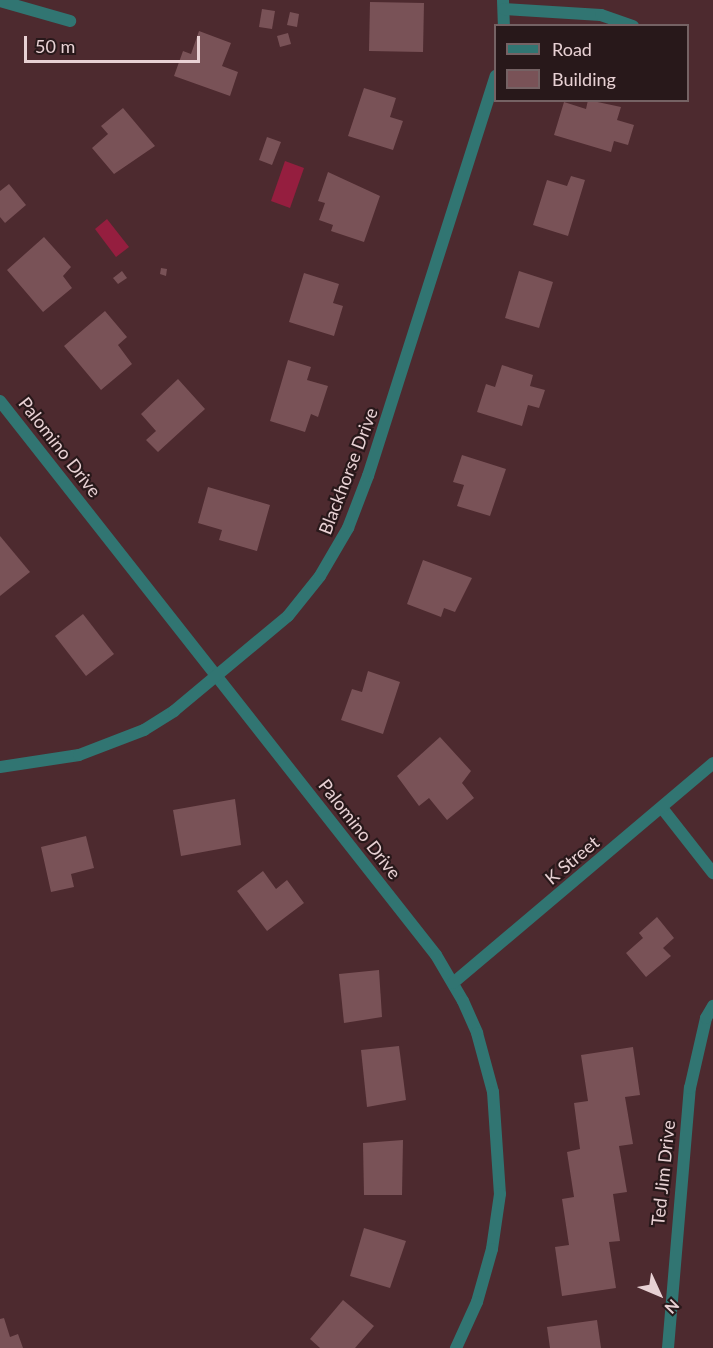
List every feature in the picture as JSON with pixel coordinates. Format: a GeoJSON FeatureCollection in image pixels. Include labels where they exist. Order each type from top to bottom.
{"type":"FeatureCollection","features":[{"type":"Feature","properties":{"kind":"street"},"geometry":{"type":"LineString","coordinates":[[0,1],[70,21]]}},
{"type":"Feature","properties":{"kind":"street"},"geometry":{"type":"LineString","coordinates":[[504,24],[504,5],[601,15],[627,24]]}},
{"type":"Feature","properties":{"kind":"street","name":"Blackhorse Drive"},"geometry":{"type":"LineString","coordinates":[[0,767],[79,755],[112,745],[164,717],[288,616],[320,576],[348,528],[426,301],[494,79]]}},
{"type":"Feature","properties":{"kind":"street","name":"Palomino Drive"},"geometry":{"type":"LineString","coordinates":[[0,401],[218,675],[436,955],[453,983],[486,1062],[500,1163],[492,1249],[477,1302],[456,1348]]}},
{"type":"Feature","properties":{"kind":"street","name":"K Street"},"geometry":{"type":"LineString","coordinates":[[453,983],[713,763]]}},
{"type":"Feature","properties":{"kind":"street"},"geometry":{"type":"LineString","coordinates":[[662,808],[713,873]]}},
{"type":"Feature","properties":{"kind":"street","name":"Ted Jim Drive"},"geometry":{"type":"LineString","coordinates":[[668,1348],[690,1088],[706,1018],[713,1006]]}},
{"type":"Feature","properties":{"kind":"shaded area"},"geometry":{"type":"Polygon","coordinates":[[[285,161],[304,168],[290,208],[271,201],[285,161]]]}},
{"type":"Feature","properties":{"kind":"shaded area"},"geometry":{"type":"Polygon","coordinates":[[[107,219],[129,247],[116,257],[95,229],[107,219]]]}},
{"type":"Feature","properties":{"kind":"building"},"geometry":{"type":"Polygon","coordinates":[[[370,2],[424,3],[423,52],[369,51],[370,2]]]}},
{"type":"Feature","properties":{"kind":"building"},"geometry":{"type":"Polygon","coordinates":[[[262,9],[275,11],[272,29],[259,27],[262,9]]]}},
{"type":"Feature","properties":{"kind":"building"},"geometry":{"type":"Polygon","coordinates":[[[290,12],[299,14],[297,27],[287,25],[290,12]]]}},
{"type":"Feature","properties":{"kind":"building"},"geometry":{"type":"Polygon","coordinates":[[[199,31],[231,43],[222,66],[238,72],[230,96],[174,76],[183,51],[191,54],[199,31]]]}},
{"type":"Feature","properties":{"kind":"building"},"geometry":{"type":"Polygon","coordinates":[[[288,33],[291,44],[280,47],[277,36],[288,33]]]}},
{"type":"Feature","properties":{"kind":"building"},"geometry":{"type":"Polygon","coordinates":[[[364,88],[396,98],[390,117],[403,121],[393,150],[348,136],[364,88]]]}},
{"type":"Feature","properties":{"kind":"building"},"geometry":{"type":"Polygon","coordinates":[[[564,102],[586,109],[588,102],[621,107],[617,120],[634,125],[628,145],[614,141],[611,152],[554,135],[564,102]]]}},
{"type":"Feature","properties":{"kind":"building"},"geometry":{"type":"Polygon","coordinates":[[[123,108],[155,146],[114,174],[92,148],[108,134],[101,126],[123,108]]]}},
{"type":"Feature","properties":{"kind":"building"},"geometry":{"type":"Polygon","coordinates":[[[267,137],[281,142],[272,165],[259,160],[267,137]]]}},
{"type":"Feature","properties":{"kind":"building"},"geometry":{"type":"Polygon","coordinates":[[[328,172],[380,196],[364,242],[331,231],[333,225],[319,220],[325,203],[318,201],[328,172]]]}},
{"type":"Feature","properties":{"kind":"building"},"geometry":{"type":"Polygon","coordinates":[[[571,176],[585,180],[568,236],[533,225],[547,180],[567,186],[571,176]]]}},
{"type":"Feature","properties":{"kind":"building"},"geometry":{"type":"Polygon","coordinates":[[[9,184],[26,205],[5,223],[0,217],[0,191],[9,184]]]}},
{"type":"Feature","properties":{"kind":"building"},"geometry":{"type":"Polygon","coordinates":[[[44,237],[71,267],[63,276],[72,288],[43,312],[7,270],[44,237]]]}},
{"type":"Feature","properties":{"kind":"building"},"geometry":{"type":"Polygon","coordinates":[[[161,268],[167,269],[166,276],[160,274],[161,268]]]}},
{"type":"Feature","properties":{"kind":"building"},"geometry":{"type":"Polygon","coordinates":[[[122,271],[127,278],[118,284],[113,278],[122,271]]]}},
{"type":"Feature","properties":{"kind":"building"},"geometry":{"type":"Polygon","coordinates":[[[519,271],[553,282],[539,328],[505,318],[519,271]]]}},
{"type":"Feature","properties":{"kind":"building"},"geometry":{"type":"Polygon","coordinates":[[[304,273],[339,284],[333,303],[343,306],[334,336],[289,322],[304,273]]]}},
{"type":"Feature","properties":{"kind":"building"},"geometry":{"type":"Polygon","coordinates":[[[105,311],[127,337],[118,345],[132,364],[101,390],[64,346],[105,311]]]}},
{"type":"Feature","properties":{"kind":"building"},"geometry":{"type":"Polygon","coordinates":[[[288,360],[311,367],[307,380],[328,386],[318,417],[311,414],[305,432],[270,421],[288,360]]]}},
{"type":"Feature","properties":{"kind":"building"},"geometry":{"type":"Polygon","coordinates":[[[502,365],[533,375],[530,386],[545,390],[539,408],[528,405],[522,426],[477,412],[486,384],[495,387],[502,365]]]}},
{"type":"Feature","properties":{"kind":"building"},"geometry":{"type":"Polygon","coordinates":[[[178,379],[205,409],[158,452],[146,440],[156,431],[141,414],[178,379]]]}},
{"type":"Feature","properties":{"kind":"building"},"geometry":{"type":"Polygon","coordinates":[[[462,455],[506,469],[490,516],[457,506],[464,485],[453,482],[462,455]]]}},
{"type":"Feature","properties":{"kind":"building"},"geometry":{"type":"Polygon","coordinates":[[[208,487],[270,505],[257,551],[219,540],[222,530],[198,523],[208,487]]]}},
{"type":"Feature","properties":{"kind":"building"},"geometry":{"type":"Polygon","coordinates":[[[0,536],[30,572],[0,596],[0,536]]]}},
{"type":"Feature","properties":{"kind":"building"},"geometry":{"type":"Polygon","coordinates":[[[423,560],[472,578],[455,612],[444,608],[441,617],[407,604],[423,560]]]}},
{"type":"Feature","properties":{"kind":"building"},"geometry":{"type":"Polygon","coordinates":[[[83,614],[114,654],[86,676],[55,636],[83,614]]]}},
{"type":"Feature","properties":{"kind":"building"},"geometry":{"type":"Polygon","coordinates":[[[368,671],[400,682],[383,734],[341,720],[352,689],[362,692],[368,671]]]}},
{"type":"Feature","properties":{"kind":"building"},"geometry":{"type":"Polygon","coordinates":[[[440,737],[471,771],[462,783],[474,798],[447,820],[429,798],[419,806],[397,776],[440,737]]]}},
{"type":"Feature","properties":{"kind":"building"},"geometry":{"type":"Polygon","coordinates":[[[235,799],[241,845],[181,856],[173,810],[235,799]]]}},
{"type":"Feature","properties":{"kind":"building"},"geometry":{"type":"Polygon","coordinates":[[[86,836],[94,868],[71,874],[74,887],[51,892],[41,847],[86,836]]]}},
{"type":"Feature","properties":{"kind":"building"},"geometry":{"type":"Polygon","coordinates":[[[263,871],[276,889],[287,880],[304,903],[267,931],[237,891],[263,871]]]}},
{"type":"Feature","properties":{"kind":"building"},"geometry":{"type":"Polygon","coordinates":[[[657,917],[674,938],[663,948],[671,956],[646,977],[626,953],[643,938],[639,933],[657,917]]]}},
{"type":"Feature","properties":{"kind":"building"},"geometry":{"type":"Polygon","coordinates":[[[379,970],[382,1017],[344,1023],[339,974],[379,970]]]}},
{"type":"Feature","properties":{"kind":"building"},"geometry":{"type":"Polygon","coordinates":[[[399,1046],[406,1100],[367,1107],[361,1050],[399,1046]]]}},
{"type":"Feature","properties":{"kind":"building"},"geometry":{"type":"Polygon","coordinates":[[[633,1047],[640,1095],[625,1097],[633,1144],[619,1146],[627,1192],[613,1194],[620,1241],[609,1242],[616,1288],[562,1296],[555,1247],[569,1245],[562,1199],[574,1197],[567,1152],[580,1149],[574,1103],[588,1101],[581,1055],[633,1047]]]}},
{"type":"Feature","properties":{"kind":"building"},"geometry":{"type":"Polygon","coordinates":[[[403,1140],[402,1195],[364,1195],[363,1143],[403,1140]]]}},
{"type":"Feature","properties":{"kind":"building"},"geometry":{"type":"Polygon","coordinates":[[[364,1228],[406,1241],[390,1288],[350,1276],[364,1228]]]}},
{"type":"Feature","properties":{"kind":"building"},"geometry":{"type":"Polygon","coordinates":[[[343,1300],[374,1326],[355,1348],[320,1348],[310,1339],[343,1300]]]}},
{"type":"Feature","properties":{"kind":"building"},"geometry":{"type":"Polygon","coordinates":[[[4,1318],[10,1337],[18,1334],[23,1348],[0,1348],[0,1319],[4,1318]]]}},
{"type":"Feature","properties":{"kind":"building"},"geometry":{"type":"Polygon","coordinates":[[[597,1320],[601,1348],[550,1348],[547,1327],[597,1320]]]}}]}
